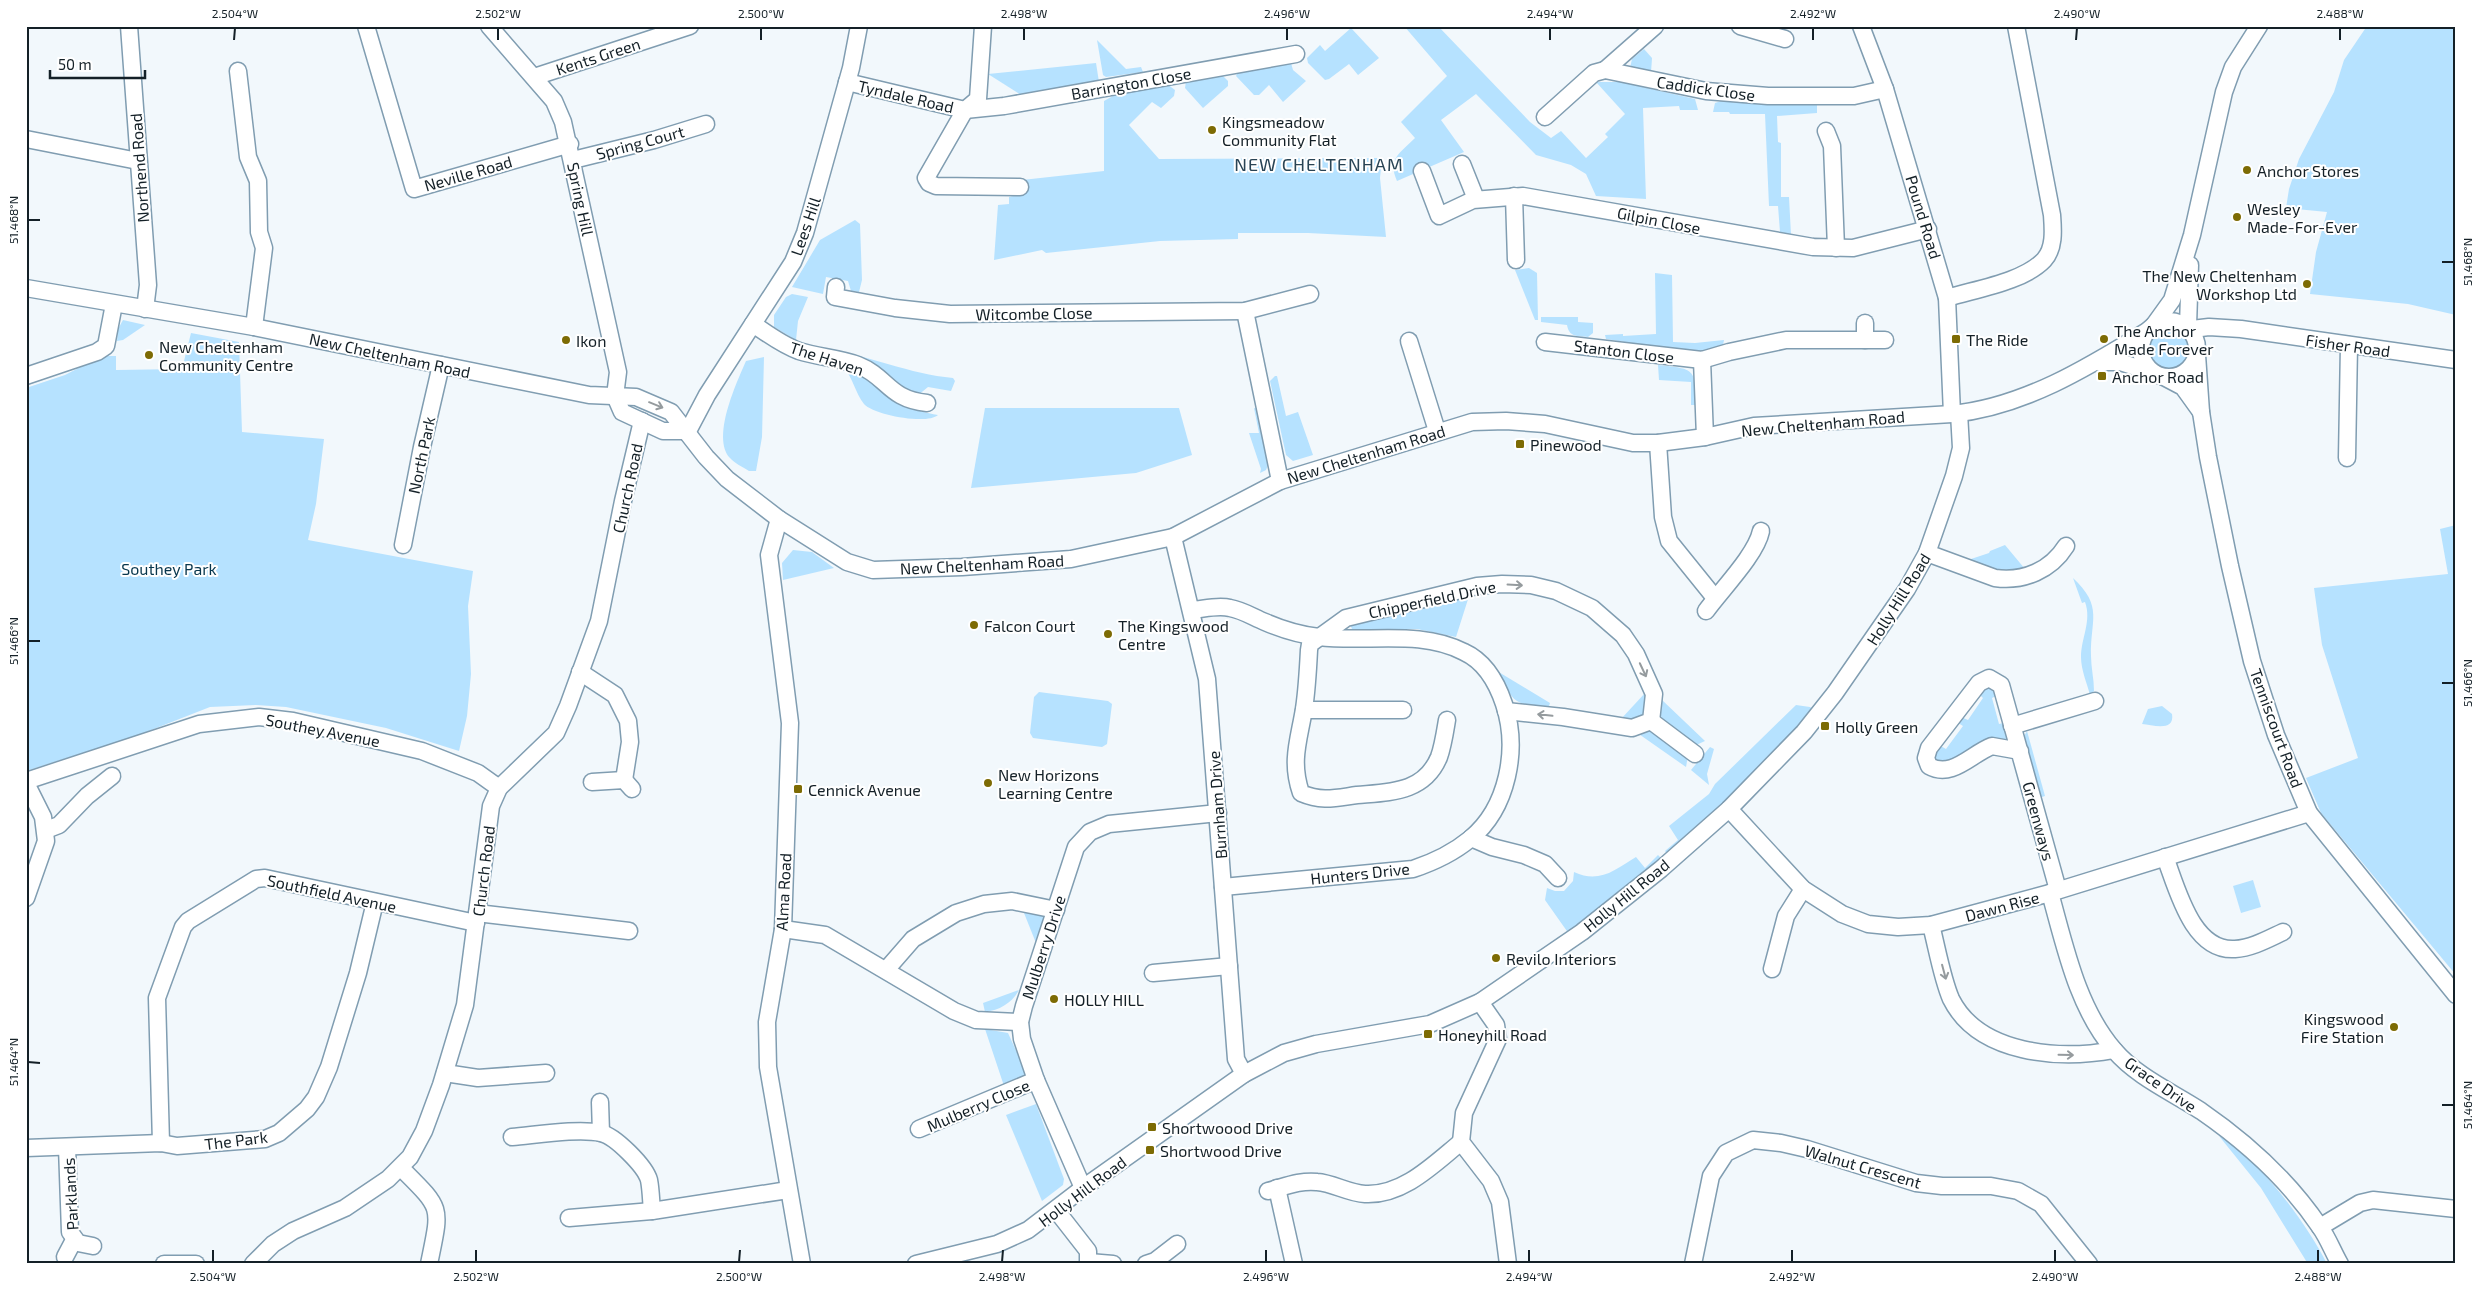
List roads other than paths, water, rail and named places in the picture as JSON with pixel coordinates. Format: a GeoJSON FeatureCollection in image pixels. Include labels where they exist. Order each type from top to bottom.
{"type":"FeatureCollection","features":[{"type":"Feature","properties":{"kind":"street","name":"Northend Road"},"geometry":{"type":"LineString","coordinates":[[129,26],[148,285],[146,310]]}},
{"type":"Feature","properties":{"kind":"street","name":"Neville Road"},"geometry":{"type":"LineString","coordinates":[[366,26],[414,189],[571,152]]}},
{"type":"Feature","properties":{"kind":"street","name":"Spring Hill"},"geometry":{"type":"LineString","coordinates":[[489,26],[554,101],[571,152],[618,372],[615,396]]}},
{"type":"Feature","properties":{"kind":"street","name":"Kents Green"},"geometry":{"type":"LineString","coordinates":[[534,76],[690,26]]}},
{"type":"Feature","properties":{"kind":"street","name":"Lees Hill"},"geometry":{"type":"LineString","coordinates":[[688,431],[707,395],[793,262],[806,233],[847,82],[859,26]]}},
{"type":"Feature","properties":{"kind":"street"},"geometry":{"type":"LineString","coordinates":[[983,26],[978,99],[965,110],[926,178],[929,183],[936,186],[1020,186]]}},
{"type":"Feature","properties":{"kind":"street"},"geometry":{"type":"LineString","coordinates":[[1545,117],[1594,73],[1605,70],[1655,26]]}},
{"type":"Feature","properties":{"kind":"street"},"geometry":{"type":"LineString","coordinates":[[1740,26],[1785,39]]}},
{"type":"Feature","properties":{"kind":"street","name":"Pound Road"},"geometry":{"type":"LineString","coordinates":[[1861,26],[1885,89],[1947,298],[1955,413]]}},
{"type":"Feature","properties":{"kind":"street"},"geometry":{"type":"LineString","coordinates":[[1947,298],[2023,275],[2045,259],[2050,247],[2053,234],[2052,215],[2016,26]]}},
{"type":"Feature","properties":{"kind":"street"},"geometry":{"type":"LineString","coordinates":[[2192,236],[2190,327],[2197,352],[2195,362],[2178,376],[2158,375],[2148,368],[2141,353],[2143,338],[2172,300],[2192,236],[2224,92],[2233,67],[2259,26]]}},
{"type":"Feature","properties":{"kind":"street","name":"Barrington Close"},"geometry":{"type":"LineString","coordinates":[[965,110],[1004,106],[1296,54]]}},
{"type":"Feature","properties":{"kind":"street","name":"Caddick Close"},"geometry":{"type":"LineString","coordinates":[[1605,70],[1706,91],[1768,96],[1854,96],[1885,89]]}},
{"type":"Feature","properties":{"kind":"street"},"geometry":{"type":"LineString","coordinates":[[238,71],[248,157],[258,181],[259,232],[264,248],[254,327]]}},
{"type":"Feature","properties":{"kind":"street","name":"Tyndale Road"},"geometry":{"type":"LineString","coordinates":[[847,82],[965,110]]}},
{"type":"Feature","properties":{"kind":"street","name":"Spring Court"},"geometry":{"type":"LineString","coordinates":[[571,152],[654,140],[706,124]]}},
{"type":"Feature","properties":{"kind":"street"},"geometry":{"type":"LineString","coordinates":[[1826,131],[1832,146],[1836,248]]}},
{"type":"Feature","properties":{"kind":"street"},"geometry":{"type":"LineString","coordinates":[[26,139],[138,161]]}},
{"type":"Feature","properties":{"kind":"street"},"geometry":{"type":"LineString","coordinates":[[1462,164],[1476,199]]}},
{"type":"Feature","properties":{"kind":"street","name":"Gilpin Close"},"geometry":{"type":"LineString","coordinates":[[1422,171],[1439,216],[1476,199],[1514,196],[1558,201],[1774,242],[1836,248],[1853,248],[1928,229]]}},
{"type":"Feature","properties":{"kind":"street"},"geometry":{"type":"LineString","coordinates":[[1514,196],[1516,260]]}},
{"type":"Feature","properties":{"kind":"street","name":"Witcombe Close"},"geometry":{"type":"LineString","coordinates":[[836,287],[835,297],[895,308],[950,314],[1245,311],[1310,294]]}},
{"type":"Feature","properties":{"kind":"street","name":"New Cheltenham Road"},"geometry":{"type":"LineString","coordinates":[[26,288],[254,327],[589,395],[636,397],[671,412],[688,431],[706,457],[728,479],[778,518],[848,562],[873,570],[962,567],[1071,559],[1173,537],[1280,481],[1472,422],[1506,421],[1545,424],[1634,443],[1658,443],[1705,437],[1754,426],[1955,413],[1984,409],[2062,381],[2151,328]]}},
{"type":"Feature","properties":{"kind":"street"},"geometry":{"type":"LineString","coordinates":[[26,376],[97,352],[106,346],[114,304]]}},
{"type":"Feature","properties":{"kind":"street"},"geometry":{"type":"LineString","coordinates":[[1245,311],[1280,481]]}},
{"type":"Feature","properties":{"kind":"street"},"geometry":{"type":"LineString","coordinates":[[2151,328],[2171,320],[2190,327]]}},
{"type":"Feature","properties":{"kind":"street"},"geometry":{"type":"LineString","coordinates":[[1865,323],[1865,340]]}},
{"type":"Feature","properties":{"kind":"street","name":"The Haven"},"geometry":{"type":"LineString","coordinates":[[753,324],[784,345],[857,365],[869,370],[902,398],[927,403]]}},
{"type":"Feature","properties":{"kind":"street","name":"Fisher Road"},"geometry":{"type":"LineString","coordinates":[[2190,327],[2241,329],[2456,360]]}},
{"type":"Feature","properties":{"kind":"street","name":"Fisher Road"},"geometry":{"type":"LineString","coordinates":[[2197,352],[2201,343],[2209,337],[2241,329]]}},
{"type":"Feature","properties":{"kind":"street","name":"Stanton Close"},"geometry":{"type":"LineString","coordinates":[[1545,342],[1702,360],[1729,352],[1786,340],[1885,340]]}},
{"type":"Feature","properties":{"kind":"street"},"geometry":{"type":"LineString","coordinates":[[1409,341],[1437,432]]}},
{"type":"Feature","properties":{"kind":"street"},"geometry":{"type":"LineString","coordinates":[[2347,458],[2350,345]]}},
{"type":"Feature","properties":{"kind":"street","name":"Tenniscourt Road"},"geometry":{"type":"LineString","coordinates":[[2197,352],[2202,412],[2228,557],[2250,652],[2276,735],[2308,813],[2456,995]]}},
{"type":"Feature","properties":{"kind":"street"},"geometry":{"type":"LineString","coordinates":[[1702,360],[1705,437]]}},
{"type":"Feature","properties":{"kind":"street","name":"New Cheltenham Road"},"geometry":{"type":"LineString","coordinates":[[2096,362],[2120,362],[2158,375]]}},
{"type":"Feature","properties":{"kind":"street","name":"North Park"},"geometry":{"type":"LineString","coordinates":[[403,545],[422,447],[441,365]]}},
{"type":"Feature","properties":{"kind":"street","name":"Tenniscourt Road"},"geometry":{"type":"LineString","coordinates":[[2158,375],[2183,387],[2202,412]]}},
{"type":"Feature","properties":{"kind":"street"},"geometry":{"type":"LineString","coordinates":[[615,396],[622,412],[663,431],[688,431]]}},
{"type":"Feature","properties":{"kind":"street","name":"Holly Hill Road"},"geometry":{"type":"LineString","coordinates":[[926,1263],[997,1244],[1028,1230],[1083,1188],[1244,1074],[1284,1053],[1316,1044],[1430,1024],[1449,1018],[1480,1002],[1589,926],[1661,869],[1729,809],[1804,732],[1835,693],[1907,589],[1928,552],[1954,476],[1961,448],[1955,413]]}},
{"type":"Feature","properties":{"kind":"street","name":"Church Road"},"geometry":{"type":"LineString","coordinates":[[253,1264],[273,1244],[293,1231],[345,1208],[401,1168],[410,1157],[424,1131],[445,1073],[465,1005],[491,806],[499,788],[556,733],[580,672],[599,620],[623,501],[642,421]]}},
{"type":"Feature","properties":{"kind":"street"},"geometry":{"type":"LineString","coordinates":[[1658,443],[1663,517],[1669,541],[1710,605],[1737,571],[1758,539],[1761,531]]}},
{"type":"Feature","properties":{"kind":"street","name":"Alma Road"},"geometry":{"type":"LineString","coordinates":[[778,518],[769,555],[790,723],[783,929],[767,1022],[766,1042],[768,1067],[802,1264]]}},
{"type":"Feature","properties":{"kind":"street","name":"Burnham Drive"},"geometry":{"type":"LineString","coordinates":[[1173,537],[1207,678],[1236,1059],[1244,1074]]}},
{"type":"Feature","properties":{"kind":"street"},"geometry":{"type":"LineString","coordinates":[[1928,552],[1995,578],[2006,580],[2038,572],[2058,558],[2066,546]]}},
{"type":"Feature","properties":{"kind":"street","name":"Chipperfield Drive"},"geometry":{"type":"LineString","coordinates":[[1319,637],[1346,618],[1477,586],[1502,584],[1531,585],[1556,591],[1592,608],[1623,635],[1636,654],[1654,694],[1651,721]]}},
{"type":"Feature","properties":{"kind":"street","name":"Chipperfield Drive"},"geometry":{"type":"LineString","coordinates":[[1192,610],[1229,608],[1285,629],[1319,637],[1415,639],[1445,643],[1466,652],[1483,665],[1497,685],[1506,711]]}},
{"type":"Feature","properties":{"kind":"street"},"geometry":{"type":"LineString","coordinates":[[1319,637],[1310,644],[1308,650],[1304,710],[1295,749],[1296,777],[1301,793],[1317,800],[1404,790],[1420,782],[1432,769],[1439,757],[1447,720]]}},
{"type":"Feature","properties":{"kind":"street"},"geometry":{"type":"LineString","coordinates":[[580,672],[615,694],[628,721],[630,742],[628,784],[592,782]]}},
{"type":"Feature","properties":{"kind":"street","name":"Greenways"},"geometry":{"type":"LineString","coordinates":[[2020,751],[1992,746],[1959,766],[1937,771],[1929,766],[1926,758],[1929,748],[1979,683],[1984,679],[1994,680],[2001,685],[2020,751],[2075,979],[2096,1022],[2114,1050]]}},
{"type":"Feature","properties":{"kind":"street"},"geometry":{"type":"LineString","coordinates":[[2012,726],[2100,700]]}},
{"type":"Feature","properties":{"kind":"street"},"geometry":{"type":"LineString","coordinates":[[1304,710],[1402,710]]}},
{"type":"Feature","properties":{"kind":"street"},"geometry":{"type":"LineString","coordinates":[[1506,711],[1563,717],[1632,728],[1651,721],[1695,754]]}},
{"type":"Feature","properties":{"kind":"street","name":"Hunters Drive"},"geometry":{"type":"LineString","coordinates":[[1224,887],[1413,868],[1435,861],[1472,838],[1488,817],[1503,790],[1510,765],[1512,739],[1506,711]]}},
{"type":"Feature","properties":{"kind":"street","name":"Southey Avenue"},"geometry":{"type":"LineString","coordinates":[[46,830],[26,782],[199,724],[259,717],[293,721],[422,751],[478,773],[499,788]]}},
{"type":"Feature","properties":{"kind":"street"},"geometry":{"type":"LineString","coordinates":[[26,898],[43,853],[46,830],[59,825],[87,796],[112,776]]}},
{"type":"Feature","properties":{"kind":"street","name":"Dawn Rise"},"geometry":{"type":"LineString","coordinates":[[1729,809],[1803,890],[1842,914],[1868,924],[1898,927],[1931,925],[2054,892],[2308,813]]}},
{"type":"Feature","properties":{"kind":"street","name":"Mulberry Drive"},"geometry":{"type":"LineString","coordinates":[[1083,1188],[1036,1080],[1022,1039],[1020,1022],[1076,847],[1081,839],[1090,832],[1109,824],[1218,813]]}},
{"type":"Feature","properties":{"kind":"street"},"geometry":{"type":"LineString","coordinates":[[1472,838],[1492,847],[1524,855],[1545,864],[1558,878]]}},
{"type":"Feature","properties":{"kind":"street"},"geometry":{"type":"LineString","coordinates":[[2164,857],[2188,916],[2196,930],[2207,940],[2219,947],[2233,950],[2248,947],[2283,932]]}},
{"type":"Feature","properties":{"kind":"street","name":"Southfield Avenue"},"geometry":{"type":"LineString","coordinates":[[160,1143],[157,998],[183,926],[256,879],[265,878],[375,902],[476,918],[628,931]]}},
{"type":"Feature","properties":{"kind":"street"},"geometry":{"type":"LineString","coordinates":[[1772,969],[1786,916],[1803,890]]}},
{"type":"Feature","properties":{"kind":"street"},"geometry":{"type":"LineString","coordinates":[[886,970],[913,939],[956,913],[984,904],[1012,901],[1056,910]]}},
{"type":"Feature","properties":{"kind":"street","name":"The Park"},"geometry":{"type":"LineString","coordinates":[[26,1148],[160,1143],[177,1146],[265,1139],[279,1133],[307,1109],[316,1097],[330,1067],[358,973],[375,902]]}},
{"type":"Feature","properties":{"kind":"street","name":"Grace Drive"},"geometry":{"type":"LineString","coordinates":[[1931,925],[1951,998],[1964,1020],[1986,1036],[2016,1046],[2050,1054],[2086,1055],[2114,1050],[2136,1071],[2174,1092],[2220,1124],[2274,1170],[2320,1227],[2340,1264]]}},
{"type":"Feature","properties":{"kind":"street"},"geometry":{"type":"LineString","coordinates":[[783,929],[825,935],[954,1011],[976,1020],[999,1023],[1020,1022]]}},
{"type":"Feature","properties":{"kind":"street"},"geometry":{"type":"LineString","coordinates":[[1153,973],[1228,966]]}},
{"type":"Feature","properties":{"kind":"street"},"geometry":{"type":"LineString","coordinates":[[1480,1002],[1496,1025],[1498,1039],[1464,1113],[1461,1142],[1491,1181],[1500,1202],[1508,1264]]}},
{"type":"Feature","properties":{"kind":"street"},"geometry":{"type":"LineString","coordinates":[[445,1073],[478,1078],[546,1073]]}},
{"type":"Feature","properties":{"kind":"street","name":"Mulberry Close"},"geometry":{"type":"LineString","coordinates":[[919,1129],[1036,1080]]}},
{"type":"Feature","properties":{"kind":"street"},"geometry":{"type":"LineString","coordinates":[[600,1102],[601,1133]]}},
{"type":"Feature","properties":{"kind":"street"},"geometry":{"type":"LineString","coordinates":[[512,1137],[601,1133],[612,1137],[640,1164],[649,1179],[652,1211]]}},
{"type":"Feature","properties":{"kind":"street","name":"Walnut Crescent"},"geometry":{"type":"LineString","coordinates":[[1693,1264],[1710,1176],[1726,1153],[1753,1140],[1781,1142],[1916,1183],[1942,1186],[1991,1186],[2018,1191],[2041,1204],[2089,1264]]}},
{"type":"Feature","properties":{"kind":"street"},"geometry":{"type":"LineString","coordinates":[[1294,1264],[1273,1190],[1304,1181],[1319,1182],[1366,1194],[1394,1190],[1421,1175],[1461,1142]]}},
{"type":"Feature","properties":{"kind":"street","name":"Parklands"},"geometry":{"type":"LineString","coordinates":[[67,1147],[70,1232],[74,1240],[92,1246]]}},
{"type":"Feature","properties":{"kind":"street"},"geometry":{"type":"LineString","coordinates":[[401,1168],[432,1199],[437,1211],[437,1225],[429,1264]]}},
{"type":"Feature","properties":{"kind":"street"},"geometry":{"type":"LineString","coordinates":[[570,1218],[652,1211],[788,1190]]}},
{"type":"Feature","properties":{"kind":"street"},"geometry":{"type":"LineString","coordinates":[[2320,1227],[2360,1203],[2373,1200],[2456,1209]]}},
{"type":"Feature","properties":{"kind":"street"},"geometry":{"type":"LineString","coordinates":[[1056,1210],[1088,1251],[1089,1263],[1113,1264]]}},
{"type":"Feature","properties":{"kind":"street","name":"Parklands"},"geometry":{"type":"LineString","coordinates":[[65,1258],[74,1240]]}},
{"type":"Feature","properties":{"kind":"street"},"geometry":{"type":"LineString","coordinates":[[1146,1264],[1171,1254]]}},
{"type":"Feature","properties":{"kind":"street"},"geometry":{"type":"LineString","coordinates":[[164,1264],[196,1264]]}},
{"type":"Feature","properties":{"kind":"place","name":"Kingsmeadow Community Flat"},"geometry":{"type":"Point","coordinates":[1212,130]}},
{"type":"Feature","properties":{"kind":"place","name":"Anchor Stores"},"geometry":{"type":"Point","coordinates":[2247,170]}},
{"type":"Feature","properties":{"kind":"place","name":"Wesley Made-For-Ever"},"geometry":{"type":"Point","coordinates":[2237,217]}},
{"type":"Feature","properties":{"kind":"place","name":"The New Cheltenham Workshop Ltd"},"geometry":{"type":"Point","coordinates":[2307,284]}},
{"type":"Feature","properties":{"kind":"place","name":"The Ride"},"geometry":{"type":"Point","coordinates":[1956,339]}},
{"type":"Feature","properties":{"kind":"place","name":"The Anchor Made Forever"},"geometry":{"type":"Point","coordinates":[2104,339]}},
{"type":"Feature","properties":{"kind":"place","name":"Ikon"},"geometry":{"type":"Point","coordinates":[566,340]}},
{"type":"Feature","properties":{"kind":"place","name":"New Cheltenham Community Centre"},"geometry":{"type":"Point","coordinates":[149,355]}},
{"type":"Feature","properties":{"kind":"place","name":"Anchor Road"},"geometry":{"type":"Point","coordinates":[2102,376]}},
{"type":"Feature","properties":{"kind":"place","name":"Pinewood"},"geometry":{"type":"Point","coordinates":[1520,444]}},
{"type":"Feature","properties":{"kind":"place","name":"Falcon Court"},"geometry":{"type":"Point","coordinates":[974,625]}},
{"type":"Feature","properties":{"kind":"place","name":"The Kingswood Centre"},"geometry":{"type":"Point","coordinates":[1108,634]}},
{"type":"Feature","properties":{"kind":"place","name":"Holly Green"},"geometry":{"type":"Point","coordinates":[1825,726]}},
{"type":"Feature","properties":{"kind":"place","name":"New Horizons Learning Centre"},"geometry":{"type":"Point","coordinates":[988,783]}},
{"type":"Feature","properties":{"kind":"place","name":"Cennick Avenue"},"geometry":{"type":"Point","coordinates":[798,789]}},
{"type":"Feature","properties":{"kind":"place","name":"Revilo Interiors"},"geometry":{"type":"Point","coordinates":[1496,958]}},
{"type":"Feature","properties":{"kind":"place","name":"HOLLY HILL"},"geometry":{"type":"Point","coordinates":[1054,999]}},
{"type":"Feature","properties":{"kind":"place","name":"Kingswood Fire Station"},"geometry":{"type":"Point","coordinates":[2394,1027]}},
{"type":"Feature","properties":{"kind":"place","name":"Honeyhill Road"},"geometry":{"type":"Point","coordinates":[1428,1034]}},
{"type":"Feature","properties":{"kind":"place","name":"Shortwoood Drive"},"geometry":{"type":"Point","coordinates":[1152,1127]}},
{"type":"Feature","properties":{"kind":"place","name":"Shortwood Drive"},"geometry":{"type":"Point","coordinates":[1150,1150]}},
{"type":"Feature","properties":{"kind":"district","name":"NEW CHELTENHAM"},"geometry":{"type":"Point","coordinates":[1319,164]}},
{"type":"Feature","properties":{"kind":"park label","name":"Southey Park"},"geometry":{"type":"Point","coordinates":[169,568]}}]}
